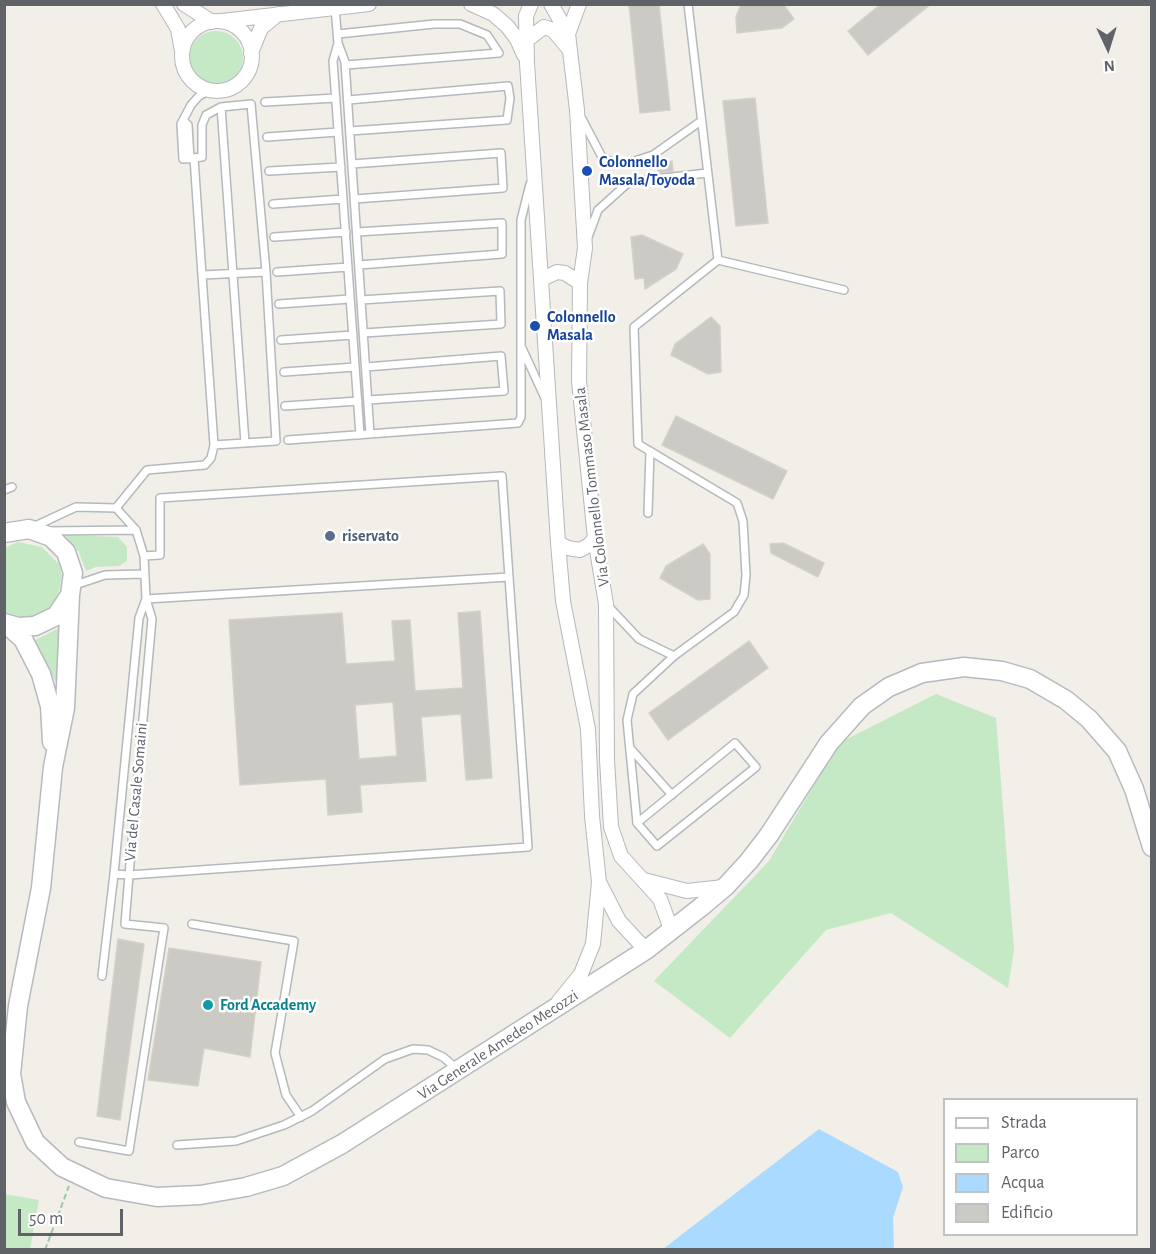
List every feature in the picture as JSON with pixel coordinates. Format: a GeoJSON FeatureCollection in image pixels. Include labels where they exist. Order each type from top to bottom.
{"type":"FeatureCollection","features":[{"type":"Feature","properties":{"kind":"street"},"geometry":{"type":"LineString","coordinates":[[163,4],[178,29],[183,64],[188,76],[196,84],[210,90],[228,89],[243,80],[261,28],[279,13]]}},
{"type":"Feature","properties":{"kind":"street"},"geometry":{"type":"LineString","coordinates":[[184,4],[215,22],[236,27],[243,34],[251,53]]}},
{"type":"Feature","properties":{"kind":"street"},"geometry":{"type":"LineString","coordinates":[[182,52],[191,33],[201,25],[279,13],[369,4]]}},
{"type":"Feature","properties":{"kind":"street"},"geometry":{"type":"LineString","coordinates":[[471,4],[493,14],[507,26],[517,39],[527,63]]}},
{"type":"Feature","properties":{"kind":"street","name":"Via Colonnello Tommaso Masala"},"geometry":{"type":"LineString","coordinates":[[531,4],[526,16],[527,63],[533,173],[543,279],[548,406],[558,543],[563,601],[588,729],[592,816],[599,882]]}},
{"type":"Feature","properties":{"kind":"street","name":"Via Colonnello Tommaso Masala"},"geometry":{"type":"LineString","coordinates":[[551,4],[568,34],[577,110],[585,248],[580,283],[579,381],[595,538],[606,604],[607,760],[611,827],[621,856],[660,899],[671,929]]}},
{"type":"Feature","properties":{"kind":"street"},"geometry":{"type":"LineString","coordinates":[[568,34],[579,4]]}},
{"type":"Feature","properties":{"kind":"street"},"geometry":{"type":"LineString","coordinates":[[527,40],[544,27],[559,35],[569,50]]}},
{"type":"Feature","properties":{"kind":"street"},"geometry":{"type":"LineString","coordinates":[[543,279],[557,272],[565,273],[580,283]]}},
{"type":"Feature","properties":{"kind":"street"},"geometry":{"type":"LineString","coordinates":[[4,533],[36,531]]}},
{"type":"Feature","properties":{"kind":"street","name":"Via Generale Amedeo Mecozzi"},"geometry":{"type":"LineString","coordinates":[[36,531],[58,542],[66,552],[71,564],[71,590],[65,708],[53,767],[41,888],[18,1006],[11,1074],[16,1102],[35,1142],[62,1167],[106,1188],[157,1197],[200,1196],[246,1187],[283,1176],[342,1144],[646,950],[726,886],[769,835],[829,743],[862,706],[904,680],[922,673],[964,667],[1002,670],[1030,679],[1066,700],[1089,718],[1117,751],[1126,768],[1152,847]]}},
{"type":"Feature","properties":{"kind":"street"},"geometry":{"type":"LineString","coordinates":[[558,543],[580,550],[595,538]]}},
{"type":"Feature","properties":{"kind":"street"},"geometry":{"type":"LineString","coordinates":[[4,623],[18,627],[44,622],[64,607],[71,590]]}},
{"type":"Feature","properties":{"kind":"street","name":"Via Generale Amedeo Mecozzi"},"geometry":{"type":"LineString","coordinates":[[4,623],[23,639],[41,674],[50,706],[53,767]]}},
{"type":"Feature","properties":{"kind":"street"},"geometry":{"type":"LineString","coordinates":[[642,879],[687,891],[726,886]]}},
{"type":"Feature","properties":{"kind":"street"},"geometry":{"type":"LineString","coordinates":[[599,882],[619,921],[646,950]]}},
{"type":"Feature","properties":{"kind":"street"},"geometry":{"type":"LineString","coordinates":[[553,1009],[580,974],[593,944],[599,882]]}},
{"type":"Feature","properties":{"kind":"lane"},"geometry":{"type":"LineString","coordinates":[[688,4],[718,260]]}},
{"type":"Feature","properties":{"kind":"lane"},"geometry":{"type":"LineString","coordinates":[[335,8],[338,43],[333,61],[360,435]]}},
{"type":"Feature","properties":{"kind":"lane"},"geometry":{"type":"LineString","coordinates":[[338,34],[460,24],[487,35],[499,53],[345,65]]}},
{"type":"Feature","properties":{"kind":"lane"},"geometry":{"type":"LineString","coordinates":[[338,43],[345,65],[348,100],[370,434]]}},
{"type":"Feature","properties":{"kind":"lane"},"geometry":{"type":"LineString","coordinates":[[348,100],[508,86],[510,98],[507,120],[350,131]]}},
{"type":"Feature","properties":{"kind":"lane"},"geometry":{"type":"LineString","coordinates":[[116,508],[147,470],[205,465],[211,458],[214,445],[192,158],[181,124],[190,105],[210,90]]}},
{"type":"Feature","properties":{"kind":"lane"},"geometry":{"type":"LineString","coordinates":[[265,102],[336,98]]}},
{"type":"Feature","properties":{"kind":"lane"},"geometry":{"type":"LineString","coordinates":[[192,158],[206,115],[221,107],[251,104],[266,272],[276,441],[214,445]]}},
{"type":"Feature","properties":{"kind":"lane"},"geometry":{"type":"LineString","coordinates":[[221,107],[246,443]]}},
{"type":"Feature","properties":{"kind":"lane"},"geometry":{"type":"LineString","coordinates":[[577,110],[602,157],[616,164],[635,163],[653,155],[701,121]]}},
{"type":"Feature","properties":{"kind":"lane"},"geometry":{"type":"LineString","coordinates":[[267,137],[338,132]]}},
{"type":"Feature","properties":{"kind":"lane"},"geometry":{"type":"LineString","coordinates":[[352,164],[501,153],[503,188],[354,199]]}},
{"type":"Feature","properties":{"kind":"lane"},"geometry":{"type":"LineString","coordinates":[[269,171],[341,167]]}},
{"type":"Feature","properties":{"kind":"lane"},"geometry":{"type":"LineString","coordinates":[[288,440],[518,423],[521,417],[521,220],[533,173]]}},
{"type":"Feature","properties":{"kind":"lane"},"geometry":{"type":"LineString","coordinates":[[585,248],[598,210],[628,182],[706,173]]}},
{"type":"Feature","properties":{"kind":"lane"},"geometry":{"type":"LineString","coordinates":[[273,204],[343,199]]}},
{"type":"Feature","properties":{"kind":"lane"},"geometry":{"type":"LineString","coordinates":[[357,232],[502,223],[502,254],[359,265]]}},
{"type":"Feature","properties":{"kind":"lane"},"geometry":{"type":"LineString","coordinates":[[274,237],[346,232]]}},
{"type":"Feature","properties":{"kind":"lane"},"geometry":{"type":"LineString","coordinates":[[718,260],[844,290]]}},
{"type":"Feature","properties":{"kind":"lane"},"geometry":{"type":"LineString","coordinates":[[637,824],[735,743],[756,767],[657,846],[637,824],[627,711],[633,694],[674,656],[728,618],[744,595],[746,575],[741,511],[730,498],[638,444],[634,327],[718,260]]}},
{"type":"Feature","properties":{"kind":"lane"},"geometry":{"type":"LineString","coordinates":[[277,272],[348,267]]}},
{"type":"Feature","properties":{"kind":"lane"},"geometry":{"type":"LineString","coordinates":[[202,275],[266,272]]}},
{"type":"Feature","properties":{"kind":"lane"},"geometry":{"type":"LineString","coordinates":[[361,300],[500,291],[501,324],[363,333]]}},
{"type":"Feature","properties":{"kind":"lane"},"geometry":{"type":"LineString","coordinates":[[279,304],[350,299]]}},
{"type":"Feature","properties":{"kind":"lane"},"geometry":{"type":"LineString","coordinates":[[281,340],[353,335]]}},
{"type":"Feature","properties":{"kind":"lane"},"geometry":{"type":"LineString","coordinates":[[521,346],[548,406]]}},
{"type":"Feature","properties":{"kind":"lane"},"geometry":{"type":"LineString","coordinates":[[366,367],[501,356],[504,392],[368,400]]}},
{"type":"Feature","properties":{"kind":"lane"},"geometry":{"type":"LineString","coordinates":[[284,372],[355,367]]}},
{"type":"Feature","properties":{"kind":"lane"},"geometry":{"type":"LineString","coordinates":[[285,406],[358,401]]}},
{"type":"Feature","properties":{"kind":"lane"},"geometry":{"type":"LineString","coordinates":[[648,513],[650,451]]}},
{"type":"Feature","properties":{"kind":"lane"},"geometry":{"type":"LineString","coordinates":[[79,1142],[129,1151],[164,928],[125,924],[129,875],[528,847],[502,476],[160,498],[160,555],[144,556]]}},
{"type":"Feature","properties":{"kind":"lane"},"geometry":{"type":"LineString","coordinates":[[4,490],[12,487]]}},
{"type":"Feature","properties":{"kind":"lane"},"geometry":{"type":"LineString","coordinates":[[36,531],[76,507],[116,508],[136,530],[144,556],[146,599],[509,577]]}},
{"type":"Feature","properties":{"kind":"lane"},"geometry":{"type":"LineString","coordinates":[[36,531],[136,530]]}},
{"type":"Feature","properties":{"kind":"lane"},"geometry":{"type":"LineString","coordinates":[[71,590],[105,575],[144,574]]}},
{"type":"Feature","properties":{"kind":"lane","name":"Via del Casale Somaini"},"geometry":{"type":"LineString","coordinates":[[146,599],[152,619],[129,875],[114,874],[139,618],[146,599]]}},
{"type":"Feature","properties":{"kind":"lane"},"geometry":{"type":"LineString","coordinates":[[606,604],[639,639],[674,656]]}},
{"type":"Feature","properties":{"kind":"lane"},"geometry":{"type":"LineString","coordinates":[[630,748],[672,795]]}},
{"type":"Feature","properties":{"kind":"lane"},"geometry":{"type":"LineString","coordinates":[[102,976],[114,874]]}},
{"type":"Feature","properties":{"kind":"lane"},"geometry":{"type":"LineString","coordinates":[[192,924],[294,941],[275,1053],[286,1095],[301,1117]]}},
{"type":"Feature","properties":{"kind":"lane"},"geometry":{"type":"LineString","coordinates":[[177,1145],[236,1141],[301,1117],[357,1082],[385,1059],[413,1049],[428,1050],[443,1057],[458,1070]]}},
{"type":"Feature","properties":{"kind":"path"},"geometry":{"type":"LineString","coordinates":[[45,1250],[74,1173]]}},
{"type":"Feature","properties":{"kind":"green space"},"geometry":{"type":"Polygon","coordinates":[[[216,31],[226,33],[235,39],[241,48],[243,58],[241,68],[235,77],[226,83],[216,85],[206,83],[197,77],[191,68],[189,58],[191,48],[197,39],[206,33],[216,31]]]}},
{"type":"Feature","properties":{"kind":"green space"},"geometry":{"type":"Polygon","coordinates":[[[65,535],[118,537],[127,547],[127,561],[119,566],[96,567],[86,571],[79,552],[65,535]]]}},
{"type":"Feature","properties":{"kind":"green space"},"geometry":{"type":"Polygon","coordinates":[[[18,542],[42,547],[59,564],[62,576],[57,600],[38,616],[25,618],[5,613],[4,548],[18,542]]]}},
{"type":"Feature","properties":{"kind":"green space"},"geometry":{"type":"Polygon","coordinates":[[[59,628],[64,629],[59,681],[56,682],[32,642],[59,628]]]}},
{"type":"Feature","properties":{"kind":"green space"},"geometry":{"type":"Polygon","coordinates":[[[936,694],[996,718],[1014,950],[1008,988],[891,913],[826,930],[730,1038],[654,981],[769,861],[839,743],[936,694]]]}},
{"type":"Feature","properties":{"kind":"green space"},"geometry":{"type":"Polygon","coordinates":[[[4,1194],[39,1200],[30,1249],[5,1249],[4,1194]]]}},
{"type":"Feature","properties":{"kind":"water"},"geometry":{"type":"Polygon","coordinates":[[[819,1129],[898,1172],[903,1187],[893,1218],[894,1249],[663,1249],[819,1129]]]}},
{"type":"Feature","properties":{"kind":"building"},"geometry":{"type":"Polygon","coordinates":[[[629,4],[659,4],[670,110],[640,113],[629,4]]]}},
{"type":"Feature","properties":{"kind":"building"},"geometry":{"type":"Polygon","coordinates":[[[741,4],[783,4],[794,19],[782,28],[737,33],[736,17],[741,4]]]}},
{"type":"Feature","properties":{"kind":"building"},"geometry":{"type":"Polygon","coordinates":[[[881,4],[931,4],[868,55],[848,31],[881,4]]]}},
{"type":"Feature","properties":{"kind":"building"},"geometry":{"type":"Polygon","coordinates":[[[755,98],[768,223],[736,226],[723,101],[755,98]]]}},
{"type":"Feature","properties":{"kind":"building"},"geometry":{"type":"Polygon","coordinates":[[[672,161],[673,171],[658,173],[657,162],[672,161]]]}},
{"type":"Feature","properties":{"kind":"building"},"geometry":{"type":"Polygon","coordinates":[[[642,235],[683,254],[676,269],[645,289],[644,278],[635,279],[631,237],[642,235]]]}},
{"type":"Feature","properties":{"kind":"building"},"geometry":{"type":"Polygon","coordinates":[[[711,317],[720,326],[721,372],[708,374],[671,355],[675,344],[711,317]]]}},
{"type":"Feature","properties":{"kind":"building"},"geometry":{"type":"Polygon","coordinates":[[[676,416],[787,471],[773,499],[662,445],[676,416]]]}},
{"type":"Feature","properties":{"kind":"building"},"geometry":{"type":"Polygon","coordinates":[[[783,543],[824,563],[818,577],[771,553],[770,544],[783,543]]]}},
{"type":"Feature","properties":{"kind":"building"},"geometry":{"type":"Polygon","coordinates":[[[703,544],[710,554],[710,599],[698,600],[660,578],[666,566],[703,544]]]}},
{"type":"Feature","properties":{"kind":"building"},"geometry":{"type":"Polygon","coordinates":[[[480,611],[492,778],[466,780],[461,714],[421,717],[426,781],[360,785],[362,812],[328,815],[326,779],[240,785],[229,620],[342,613],[346,664],[395,661],[392,621],[410,620],[415,691],[463,688],[458,613],[480,611]],[[393,702],[355,705],[359,759],[397,756],[393,702]]]}},
{"type":"Feature","properties":{"kind":"building"},"geometry":{"type":"Polygon","coordinates":[[[749,641],[768,668],[668,740],[649,713],[749,641]]]}},
{"type":"Feature","properties":{"kind":"building"},"geometry":{"type":"Polygon","coordinates":[[[118,939],[144,944],[120,1120],[97,1116],[118,939]]]}},
{"type":"Feature","properties":{"kind":"building","name":"Ford Accademy"},"geometry":{"type":"Polygon","coordinates":[[[169,948],[261,962],[250,1057],[204,1048],[198,1086],[148,1080],[169,948]]]}},
{"type":"Feature","properties":{"kind":"place","name":"Colonnello Masala/Toyoda"},"geometry":{"type":"Point","coordinates":[587,171]}},
{"type":"Feature","properties":{"kind":"place","name":"Colonnello Masala"},"geometry":{"type":"Point","coordinates":[535,326]}},
{"type":"Feature","properties":{"kind":"place","name":"riservato"},"geometry":{"type":"Point","coordinates":[330,536]}},
{"type":"Feature","properties":{"kind":"place","name":"Ford Accademy"},"geometry":{"type":"Point","coordinates":[208,1005]}}]}
